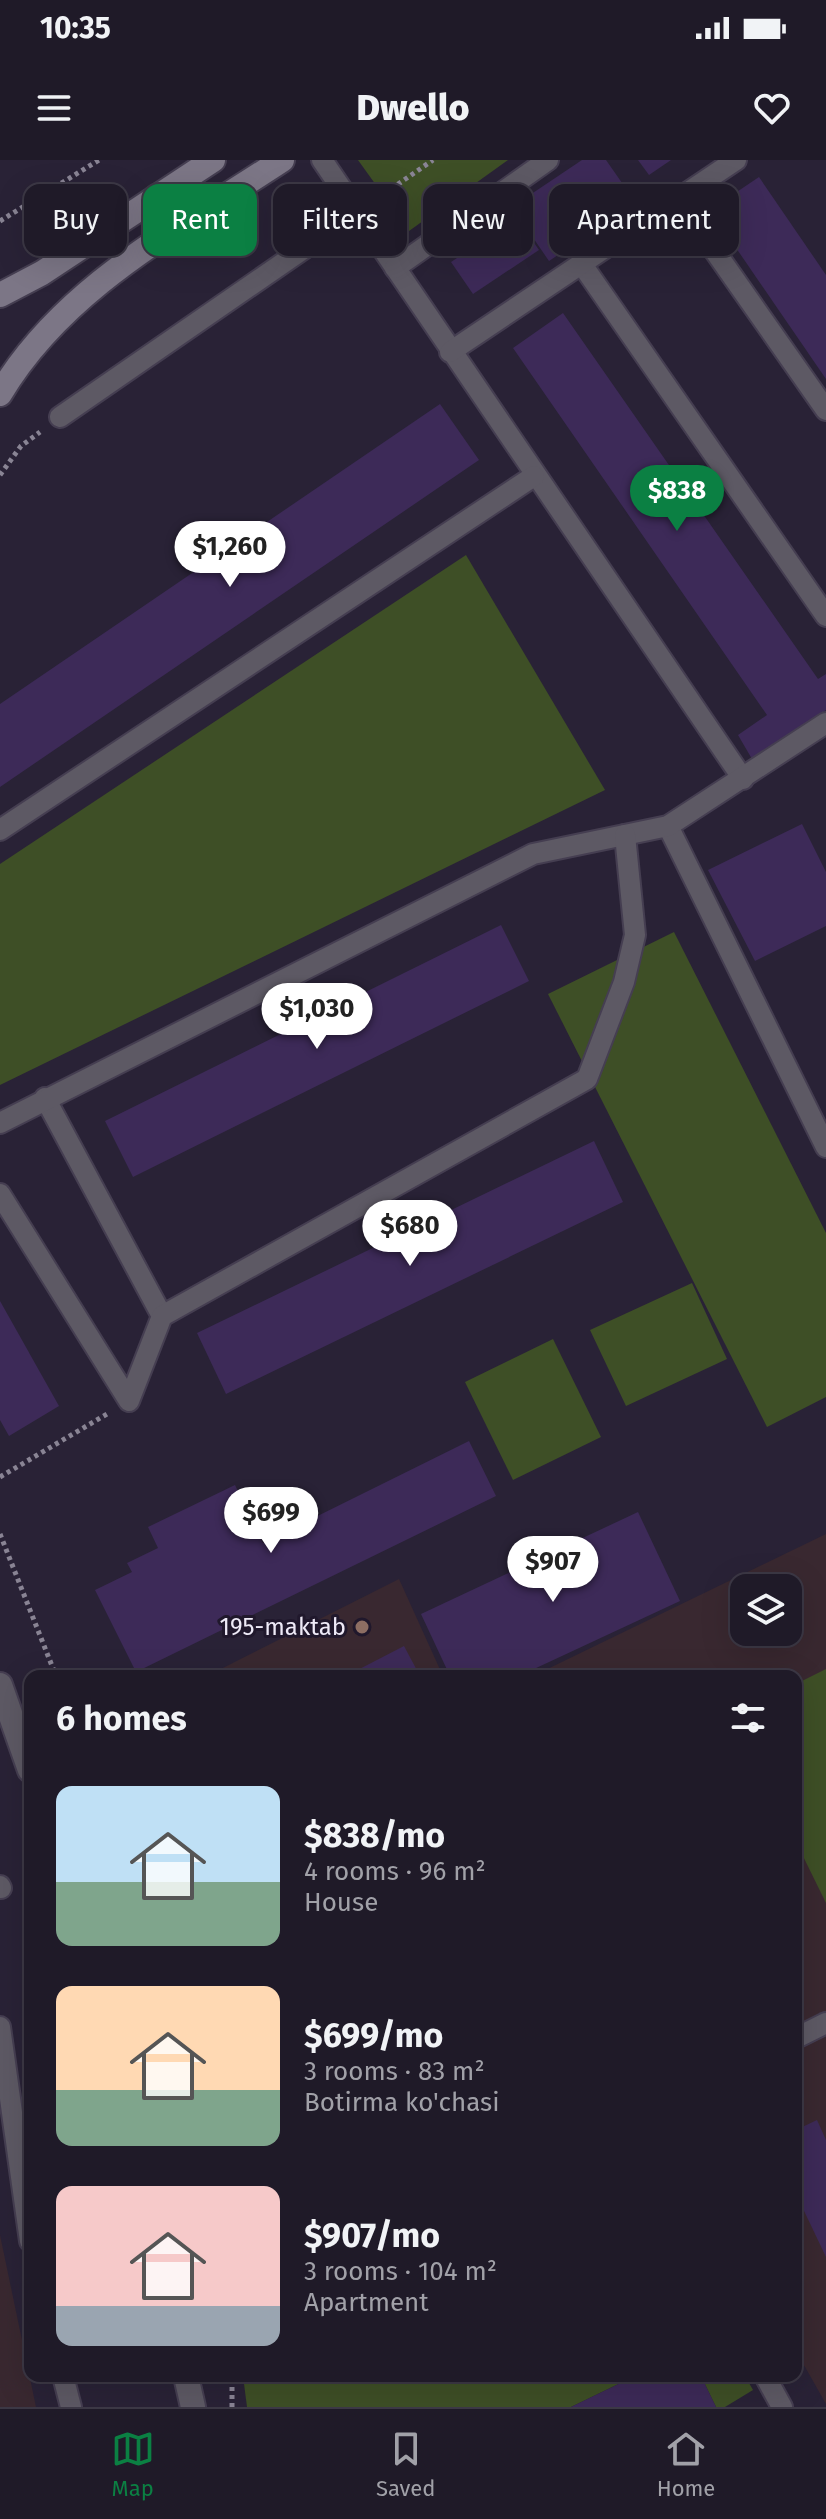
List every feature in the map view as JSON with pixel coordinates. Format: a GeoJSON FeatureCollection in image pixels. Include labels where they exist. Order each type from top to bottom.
{"type":"FeatureCollection","features":[{"type":"Feature","properties":{"kind":"main road"},"geometry":{"type":"LineString","coordinates":[[0,295],[42,273],[213,160]]}},
{"type":"Feature","properties":{"kind":"main road"},"geometry":{"type":"LineString","coordinates":[[0,394],[36,344],[92,288],[282,160]]}},
{"type":"Feature","properties":{"kind":"street"},"geometry":{"type":"LineString","coordinates":[[0,1685],[24,1753]]}},
{"type":"Feature","properties":{"kind":"street"},"geometry":{"type":"LineString","coordinates":[[187,2382],[193,2407]]}},
{"type":"Feature","properties":{"kind":"lane"},"geometry":{"type":"LineString","coordinates":[[322,160],[338,184]]}},
{"type":"Feature","properties":{"kind":"lane"},"geometry":{"type":"LineString","coordinates":[[395,268],[548,160]]}},
{"type":"Feature","properties":{"kind":"lane"},"geometry":{"type":"LineString","coordinates":[[702,184],[736,160]]}},
{"type":"Feature","properties":{"kind":"lane"},"geometry":{"type":"LineString","coordinates":[[60,417],[293,256]]}},
{"type":"Feature","properties":{"kind":"lane"},"geometry":{"type":"LineString","coordinates":[[387,256],[743,779]]}},
{"type":"Feature","properties":{"kind":"lane"},"geometry":{"type":"LineString","coordinates":[[450,352],[592,256]]}},
{"type":"Feature","properties":{"kind":"lane"},"geometry":{"type":"LineString","coordinates":[[718,256],[826,410]]}},
{"type":"Feature","properties":{"kind":"lane"},"geometry":{"type":"LineString","coordinates":[[581,263],[826,616]]}},
{"type":"Feature","properties":{"kind":"lane"},"geometry":{"type":"LineString","coordinates":[[0,830],[534,476]]}},
{"type":"Feature","properties":{"kind":"lane"},"geometry":{"type":"LineString","coordinates":[[0,1123],[533,854],[668,826],[826,723]]}},
{"type":"Feature","properties":{"kind":"lane"},"geometry":{"type":"LineString","coordinates":[[668,826],[826,1147]]}},
{"type":"Feature","properties":{"kind":"lane"},"geometry":{"type":"LineString","coordinates":[[129,1401],[162,1316],[587,1079],[624,982],[635,935],[625,835]]}},
{"type":"Feature","properties":{"kind":"lane"},"geometry":{"type":"LineString","coordinates":[[45,1098],[162,1316]]}},
{"type":"Feature","properties":{"kind":"lane"},"geometry":{"type":"LineString","coordinates":[[0,1194],[129,1401]]}},
{"type":"Feature","properties":{"kind":"lane"},"geometry":{"type":"LineString","coordinates":[[802,2035],[826,2023]]}},
{"type":"Feature","properties":{"kind":"lane"},"geometry":{"type":"LineString","coordinates":[[0,2027],[24,2198]]}},
{"type":"Feature","properties":{"kind":"lane"},"geometry":{"type":"LineString","coordinates":[[65,2382],[71,2407]]}},
{"type":"Feature","properties":{"kind":"lane"},"geometry":{"type":"LineString","coordinates":[[768,2382],[782,2407]]}},
{"type":"Feature","properties":{"kind":"path"},"geometry":{"type":"LineString","coordinates":[[0,221],[99,160]]}},
{"type":"Feature","properties":{"kind":"path"},"geometry":{"type":"LineString","coordinates":[[398,184],[433,160]]}},
{"type":"Feature","properties":{"kind":"path"},"geometry":{"type":"LineString","coordinates":[[0,475],[21,446],[60,417]]}},
{"type":"Feature","properties":{"kind":"path"},"geometry":{"type":"LineString","coordinates":[[0,1477],[129,1401]]}},
{"type":"Feature","properties":{"kind":"path"},"geometry":{"type":"LineString","coordinates":[[0,1534],[54,1670]]}},
{"type":"Feature","properties":{"kind":"path"},"geometry":{"type":"LineString","coordinates":[[232,2382],[232,2407]]}},
{"type":"Feature","properties":{"kind":"shaded area"},"geometry":{"type":"Polygon","coordinates":[[[826,1534],[826,2404],[802,2362],[802,1670],[545,1670],[730,1581],[730,1646],[802,1646],[802,1574],[743,1574],[826,1534]]]}},
{"type":"Feature","properties":{"kind":"shaded area","name":"195-maktab"},"geometry":{"type":"Polygon","coordinates":[[[399,1579],[440,1670],[219,1670],[399,1579]]]}},
{"type":"Feature","properties":{"kind":"shaded area"},"geometry":{"type":"Polygon","coordinates":[[[0,2235],[24,2350],[24,2382],[31,2382],[36,2407],[0,2407],[0,2235]]]}},
{"type":"Feature","properties":{"kind":"green space"},"geometry":{"type":"Polygon","coordinates":[[[358,160],[508,160],[475,184],[423,184],[423,221],[409,231],[407,184],[375,184],[358,160]]]}},
{"type":"Feature","properties":{"kind":"green space"},"geometry":{"type":"Polygon","coordinates":[[[466,555],[605,790],[0,1085],[0,864],[466,555]]]}},
{"type":"Feature","properties":{"kind":"green space"},"geometry":{"type":"Polygon","coordinates":[[[674,932],[826,1233],[826,1397],[767,1427],[548,994],[674,932]]]}},
{"type":"Feature","properties":{"kind":"green space"},"geometry":{"type":"Polygon","coordinates":[[[692,1283],[727,1359],[626,1406],[590,1330],[692,1283]]]}},
{"type":"Feature","properties":{"kind":"green space"},"geometry":{"type":"Polygon","coordinates":[[[553,1339],[601,1437],[513,1480],[465,1382],[553,1339]]]}},
{"type":"Feature","properties":{"kind":"green space"},"geometry":{"type":"Polygon","coordinates":[[[826,1669],[826,1903],[802,1854],[802,1681],[826,1669]]]}},
{"type":"Feature","properties":{"kind":"green space"},"geometry":{"type":"Polygon","coordinates":[[[244,2382],[623,2382],[571,2407],[247,2407],[244,2382]]]}},
{"type":"Feature","properties":{"kind":"green space"},"geometry":{"type":"Polygon","coordinates":[[[704,2382],[748,2382],[753,2390],[725,2407],[716,2407],[704,2382]]]}},
{"type":"Feature","properties":{"kind":"building"},"geometry":{"type":"Polygon","coordinates":[[[582,160],[606,160],[623,184],[549,184],[549,256],[556,256],[549,261],[533,238],[533,193],[582,160]]]}},
{"type":"Feature","properties":{"kind":"building"},"geometry":{"type":"Polygon","coordinates":[[[638,160],[671,160],[649,175],[638,160]]]}},
{"type":"Feature","properties":{"kind":"building"},"geometry":{"type":"Polygon","coordinates":[[[759,177],[826,275],[826,379],[739,252],[739,190],[759,177]]]}},
{"type":"Feature","properties":{"kind":"building"},"geometry":{"type":"Polygon","coordinates":[[[460,256],[530,256],[473,294],[451,262],[460,256]]]}},
{"type":"Feature","properties":{"kind":"building"},"geometry":{"type":"Polygon","coordinates":[[[563,313],[818,679],[826,674],[826,710],[752,759],[738,735],[767,715],[513,348],[563,313]]]}},
{"type":"Feature","properties":{"kind":"building"},"geometry":{"type":"Polygon","coordinates":[[[440,404],[479,460],[0,787],[0,704],[440,404]]]}},
{"type":"Feature","properties":{"kind":"building"},"geometry":{"type":"Polygon","coordinates":[[[802,824],[826,872],[826,926],[755,961],[708,870],[802,824]]]}},
{"type":"Feature","properties":{"kind":"building"},"geometry":{"type":"Polygon","coordinates":[[[501,925],[529,981],[133,1177],[105,1121],[501,925]]]}},
{"type":"Feature","properties":{"kind":"building"},"geometry":{"type":"Polygon","coordinates":[[[594,1141],[623,1202],[226,1394],[197,1333],[594,1141]]]}},
{"type":"Feature","properties":{"kind":"building"},"geometry":{"type":"Polygon","coordinates":[[[0,1301],[59,1406],[9,1436],[0,1420],[0,1301]]]}},
{"type":"Feature","properties":{"kind":"building"},"geometry":{"type":"Polygon","coordinates":[[[469,1441],[496,1496],[135,1670],[95,1590],[132,1572],[127,1563],[158,1548],[148,1527],[235,1485],[263,1543],[469,1441]]]}},
{"type":"Feature","properties":{"kind":"building"},"geometry":{"type":"Polygon","coordinates":[[[638,1512],[680,1601],[532,1670],[447,1670],[421,1614],[638,1512]]]}},
{"type":"Feature","properties":{"kind":"building"},"geometry":{"type":"Polygon","coordinates":[[[404,1646],[417,1670],[358,1670],[404,1646]]]}},
{"type":"Feature","properties":{"kind":"building"},"geometry":{"type":"Polygon","coordinates":[[[817,2120],[826,2140],[826,2257],[802,2207],[802,2127],[817,2120]]]}},
{"type":"Feature","properties":{"kind":"building"},"geometry":{"type":"Polygon","coordinates":[[[623,2382],[704,2382],[716,2407],[571,2407],[623,2382]]]}},
{"type":"Feature","properties":{"kind":"place","name":"195-maktab"},"geometry":{"type":"Point","coordinates":[362,1627]}}]}
